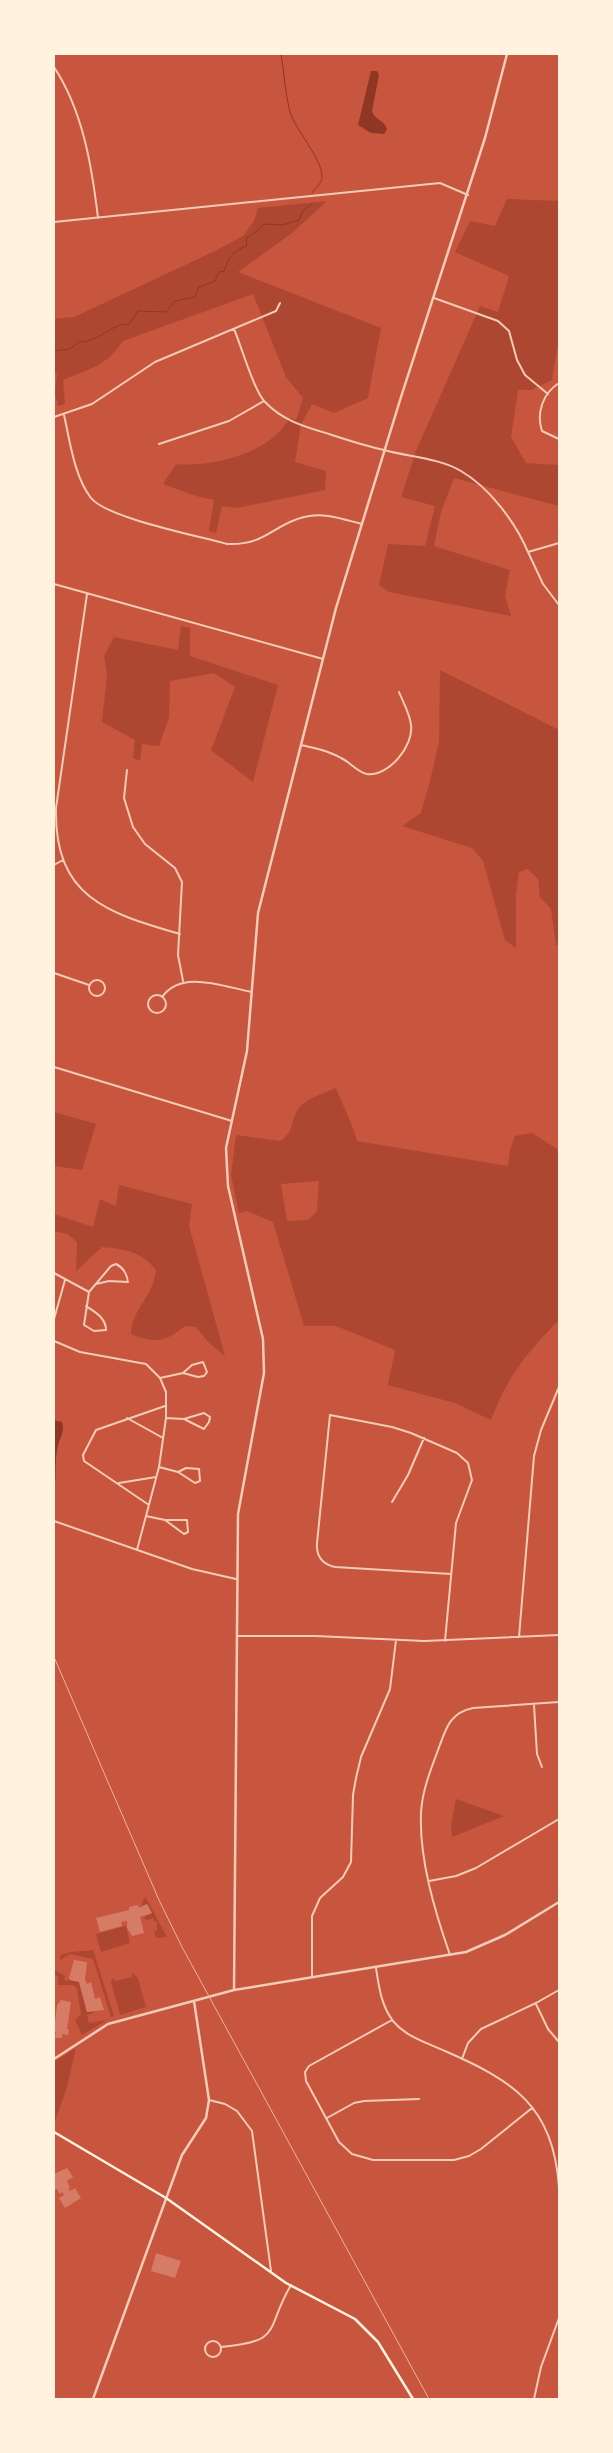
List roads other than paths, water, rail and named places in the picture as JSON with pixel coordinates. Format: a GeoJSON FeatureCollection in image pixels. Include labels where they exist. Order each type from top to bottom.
{"type":"FeatureCollection","features":[{"type":"Feature","properties":{"kind":"main road"},"geometry":{"type":"LineString","coordinates":[[54,2132],[166,2198],[271,2273],[349,2315],[365,2327],[378,2342],[414,2399]]}},
{"type":"Feature","properties":{"kind":"street"},"geometry":{"type":"LineString","coordinates":[[234,1990],[238,1514],[264,1373],[264,1356],[263,1339],[228,1186],[226,1148],[247,1050],[258,913],[323,659],[362,524],[384,450],[468,195],[507,54]]}},
{"type":"Feature","properties":{"kind":"street"},"geometry":{"type":"LineString","coordinates":[[54,67],[70,94],[83,136],[93,175],[98,218]]}},
{"type":"Feature","properties":{"kind":"street"},"geometry":{"type":"LineString","coordinates":[[54,222],[440,184],[468,195]]}},
{"type":"Feature","properties":{"kind":"street"},"geometry":{"type":"LineString","coordinates":[[433,298],[498,321],[509,331],[517,360],[525,375],[548,394]]}},
{"type":"Feature","properties":{"kind":"street"},"geometry":{"type":"LineString","coordinates":[[54,417],[92,404],[155,362],[276,311],[280,304]]}},
{"type":"Feature","properties":{"kind":"street"},"geometry":{"type":"LineString","coordinates":[[234,328],[264,401],[280,415],[300,425],[384,450],[451,466],[478,482],[512,524],[544,584],[559,605]]}},
{"type":"Feature","properties":{"kind":"street"},"geometry":{"type":"LineString","coordinates":[[559,383],[548,394],[542,405],[540,425],[542,431],[548,436],[559,439]]}},
{"type":"Feature","properties":{"kind":"street"},"geometry":{"type":"LineString","coordinates":[[159,444],[229,421],[264,401]]}},
{"type":"Feature","properties":{"kind":"street"},"geometry":{"type":"LineString","coordinates":[[64,415],[71,447],[85,489],[92,500],[113,512],[227,544],[238,545],[258,540],[293,520],[317,515],[327,515],[362,524]]}},
{"type":"Feature","properties":{"kind":"street"},"geometry":{"type":"LineString","coordinates":[[528,552],[559,543]]}},
{"type":"Feature","properties":{"kind":"street"},"geometry":{"type":"LineString","coordinates":[[54,584],[323,659]]}},
{"type":"Feature","properties":{"kind":"street"},"geometry":{"type":"LineString","coordinates":[[87,594],[56,808],[56,824],[63,860],[78,884],[103,907],[120,916],[180,934]]}},
{"type":"Feature","properties":{"kind":"street"},"geometry":{"type":"LineString","coordinates":[[301,745],[328,752],[365,773],[380,772],[389,768],[408,742],[411,734],[411,725],[400,692]]}},
{"type":"Feature","properties":{"kind":"street"},"geometry":{"type":"LineString","coordinates":[[127,770],[124,798],[132,828],[145,844],[171,864],[180,874],[182,888],[178,955],[183,981]]}},
{"type":"Feature","properties":{"kind":"street"},"geometry":{"type":"LineString","coordinates":[[54,865],[63,860]]}},
{"type":"Feature","properties":{"kind":"street"},"geometry":{"type":"LineString","coordinates":[[54,973],[89,985]]}},
{"type":"Feature","properties":{"kind":"street"},"geometry":{"type":"LineString","coordinates":[[93,980],[100,980],[105,984],[105,991],[101,995],[95,996],[89,991],[89,985],[93,980]]}},
{"type":"Feature","properties":{"kind":"street"},"geometry":{"type":"LineString","coordinates":[[162,997],[166,991],[183,981],[252,992]]}},
{"type":"Feature","properties":{"kind":"street"},"geometry":{"type":"LineString","coordinates":[[156,995],[162,997],[165,1002],[163,1009],[158,1012],[151,1010],[148,1002],[151,997],[156,995]]}},
{"type":"Feature","properties":{"kind":"street"},"geometry":{"type":"LineString","coordinates":[[54,1067],[232,1121]]}},
{"type":"Feature","properties":{"kind":"street"},"geometry":{"type":"LineString","coordinates":[[86,1306],[106,1324],[106,1330],[94,1331],[86,1328],[84,1325],[86,1306],[89,1292],[110,1266],[116,1264],[124,1271],[128,1282],[109,1281],[96,1284]]}},
{"type":"Feature","properties":{"kind":"street"},"geometry":{"type":"LineString","coordinates":[[54,1273],[89,1292]]}},
{"type":"Feature","properties":{"kind":"street"},"geometry":{"type":"LineString","coordinates":[[54,1320],[66,1280]]}},
{"type":"Feature","properties":{"kind":"street"},"geometry":{"type":"LineString","coordinates":[[54,1341],[80,1352],[146,1364],[160,1378],[166,1392],[166,1418],[159,1467],[137,1550]]}},
{"type":"Feature","properties":{"kind":"street"},"geometry":{"type":"LineString","coordinates":[[160,1378],[184,1372],[197,1363],[203,1362],[207,1367],[207,1372],[204,1376],[198,1377],[184,1372]]}},
{"type":"Feature","properties":{"kind":"street"},"geometry":{"type":"LineString","coordinates":[[519,1637],[534,1456],[541,1430],[559,1387]]}},
{"type":"Feature","properties":{"kind":"street"},"geometry":{"type":"LineString","coordinates":[[554,1398],[559,1399]]}},
{"type":"Feature","properties":{"kind":"street"},"geometry":{"type":"LineString","coordinates":[[149,1505],[84,1461],[83,1454],[96,1430],[165,1406]]}},
{"type":"Feature","properties":{"kind":"street"},"geometry":{"type":"LineString","coordinates":[[166,1418],[184,1419],[204,1413],[210,1417],[204,1429],[184,1419]]}},
{"type":"Feature","properties":{"kind":"street"},"geometry":{"type":"LineString","coordinates":[[446,1640],[456,1523],[470,1489],[472,1472],[464,1458],[424,1438],[392,1427],[330,1415],[317,1543],[318,1555],[322,1562],[335,1567],[451,1574]]}},
{"type":"Feature","properties":{"kind":"street"},"geometry":{"type":"LineString","coordinates":[[126,1418],[163,1438]]}},
{"type":"Feature","properties":{"kind":"street"},"geometry":{"type":"LineString","coordinates":[[392,1502],[408,1475],[424,1438]]}},
{"type":"Feature","properties":{"kind":"street"},"geometry":{"type":"LineString","coordinates":[[159,1467],[178,1472],[195,1483],[200,1482],[199,1469],[186,1468],[178,1472]]}},
{"type":"Feature","properties":{"kind":"street"},"geometry":{"type":"LineString","coordinates":[[118,1483],[156,1477]]}},
{"type":"Feature","properties":{"kind":"street"},"geometry":{"type":"LineString","coordinates":[[146,1516],[165,1520],[188,1520],[188,1532],[184,1534],[180,1532],[165,1520]]}},
{"type":"Feature","properties":{"kind":"street"},"geometry":{"type":"LineString","coordinates":[[54,1521],[205,1572],[236,1579]]}},
{"type":"Feature","properties":{"kind":"street"},"geometry":{"type":"LineString","coordinates":[[237,1636],[316,1636],[396,1640],[446,1640],[559,1635]]}},
{"type":"Feature","properties":{"kind":"street"},"geometry":{"type":"LineString","coordinates":[[312,1976],[312,1916],[320,1898],[343,1877],[351,1862],[353,1795],[356,1778],[361,1756],[390,1689],[396,1640]]}},
{"type":"Feature","properties":{"kind":"street"},"geometry":{"type":"LineString","coordinates":[[450,1955],[435,1913],[429,1881],[421,1811],[424,1793],[448,1724],[453,1717],[465,1710],[534,1706],[559,1702]]}},
{"type":"Feature","properties":{"kind":"street"},"geometry":{"type":"LineString","coordinates":[[534,1706],[537,1754],[542,1767]]}},
{"type":"Feature","properties":{"kind":"street"},"geometry":{"type":"LineString","coordinates":[[429,1881],[456,1876],[476,1868],[559,1819]]}},
{"type":"Feature","properties":{"kind":"street"},"geometry":{"type":"LineString","coordinates":[[54,2058],[108,2024],[234,1990],[312,1976],[376,1968],[450,1955],[481,1947],[559,1902]]}},
{"type":"Feature","properties":{"kind":"street"},"geometry":{"type":"LineString","coordinates":[[376,1968],[382,2001],[392,2020],[409,2035],[507,2082],[532,2108],[544,2125],[552,2143],[559,2186]]}},
{"type":"Feature","properties":{"kind":"street"},"geometry":{"type":"LineString","coordinates":[[462,2059],[468,2043],[481,2029],[559,1990]]}},
{"type":"Feature","properties":{"kind":"street"},"geometry":{"type":"LineString","coordinates":[[93,2399],[182,2155],[205,2121],[209,2100],[194,2001]]}},
{"type":"Feature","properties":{"kind":"street"},"geometry":{"type":"LineString","coordinates":[[536,2003],[548,2029],[559,2042]]}},
{"type":"Feature","properties":{"kind":"street"},"geometry":{"type":"LineString","coordinates":[[392,2020],[306,2069],[306,2081],[339,2142],[361,2158],[373,2160],[454,2160],[481,2149],[532,2108]]}},
{"type":"Feature","properties":{"kind":"street"},"geometry":{"type":"LineString","coordinates":[[327,2118],[354,2103],[419,2099]]}},
{"type":"Feature","properties":{"kind":"street"},"geometry":{"type":"LineString","coordinates":[[209,2100],[225,2104],[237,2110],[252,2131],[271,2273]]}},
{"type":"Feature","properties":{"kind":"street"},"geometry":{"type":"LineString","coordinates":[[221,2347],[252,2343],[264,2338],[271,2330],[291,2285]]}},
{"type":"Feature","properties":{"kind":"street"},"geometry":{"type":"LineString","coordinates":[[534,2399],[542,2367],[559,2318]]}},
{"type":"Feature","properties":{"kind":"street"},"geometry":{"type":"LineString","coordinates":[[210,2342],[217,2342],[221,2347],[220,2352],[214,2356],[206,2351],[206,2347],[210,2342]]}},
{"type":"Feature","properties":{"kind":"waterway"},"geometry":{"type":"LineString","coordinates":[[281,54],[289,108],[296,125],[321,169],[322,179],[312,193]]}},
{"type":"Feature","properties":{"kind":"waterway"},"geometry":{"type":"LineString","coordinates":[[54,351],[70,349],[79,342],[92,339],[116,327],[129,324],[138,311],[166,312],[175,301],[195,297],[198,288],[215,281],[219,272],[224,271],[232,255],[247,246],[246,238],[257,231],[263,224],[283,225],[299,220],[302,212],[312,204]]}},
{"type":"Feature","properties":{"kind":"railway"},"geometry":{"type":"LineString","coordinates":[[54,1657],[159,1900],[182,1947],[429,2399]]}}]}
